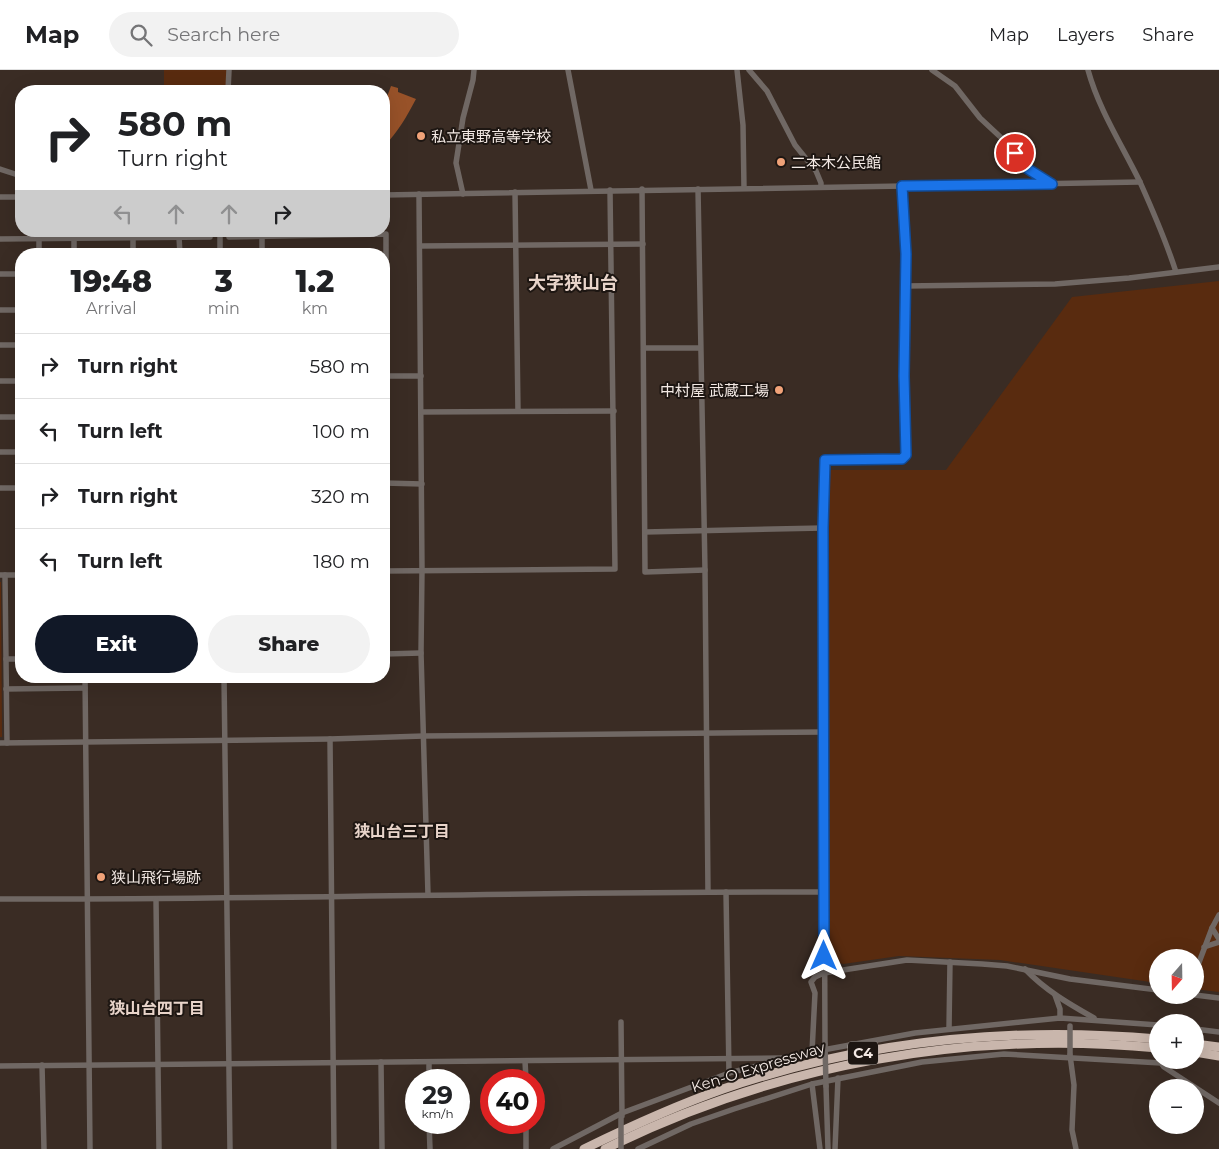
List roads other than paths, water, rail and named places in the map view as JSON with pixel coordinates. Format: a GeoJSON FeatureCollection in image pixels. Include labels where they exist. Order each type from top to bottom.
{"type":"FeatureCollection","features":[{"type":"Feature","properties":{"kind":"highway","name":"Ken-O Expressway"},"geometry":{"type":"LineString","coordinates":[[584,1149],[638,1122],[724,1089],[796,1068],[866,1052],[927,1042],[997,1036],[1099,1035],[1149,1038]]}},
{"type":"Feature","properties":{"kind":"highway","name":"Ken-O Expressway"},"geometry":{"type":"LineString","coordinates":[[604,1149],[642,1130],[726,1098],[798,1076],[860,1062],[929,1050],[997,1044],[1098,1044],[1149,1047]]}},
{"type":"Feature","properties":{"kind":"highway"},"geometry":{"type":"LineString","coordinates":[[1204,1045],[1219,1047]]}},
{"type":"Feature","properties":{"kind":"highway"},"geometry":{"type":"LineString","coordinates":[[1204,1054],[1219,1056]]}},
{"type":"Feature","properties":{"kind":"street"},"geometry":{"type":"LineString","coordinates":[[228,70],[228,85]]}},
{"type":"Feature","properties":{"kind":"street"},"geometry":{"type":"LineString","coordinates":[[463,194],[456,163],[463,118],[474,70]]}},
{"type":"Feature","properties":{"kind":"street"},"geometry":{"type":"LineString","coordinates":[[568,70],[592,190]]}},
{"type":"Feature","properties":{"kind":"street"},"geometry":{"type":"LineString","coordinates":[[737,70],[742,125],[744,188]]}},
{"type":"Feature","properties":{"kind":"street"},"geometry":{"type":"LineString","coordinates":[[750,70],[767,91],[795,145],[816,171],[821,187]]}},
{"type":"Feature","properties":{"kind":"street"},"geometry":{"type":"LineString","coordinates":[[932,70],[955,86],[980,118],[1009,145],[1028,169],[1052,184]]}},
{"type":"Feature","properties":{"kind":"street"},"geometry":{"type":"LineString","coordinates":[[1088,70],[1098,100],[1140,182],[1169,249],[1176,272]]}},
{"type":"Feature","properties":{"kind":"street"},"geometry":{"type":"LineString","coordinates":[[0,169],[15,174]]}},
{"type":"Feature","properties":{"kind":"street"},"geometry":{"type":"LineString","coordinates":[[390,195],[642,189],[1140,182]]}},
{"type":"Feature","properties":{"kind":"street"},"geometry":{"type":"LineString","coordinates":[[828,1149],[824,973],[823,528],[825,460],[905,458],[906,247],[902,186]]}},
{"type":"Feature","properties":{"kind":"street"},"geometry":{"type":"LineString","coordinates":[[642,189],[645,572],[705,570]]}},
{"type":"Feature","properties":{"kind":"street"},"geometry":{"type":"LineString","coordinates":[[698,189],[705,570],[708,892]]}},
{"type":"Feature","properties":{"kind":"street"},"geometry":{"type":"LineString","coordinates":[[390,571],[615,569],[610,190]]}},
{"type":"Feature","properties":{"kind":"street"},"geometry":{"type":"LineString","coordinates":[[515,192],[518,411]]}},
{"type":"Feature","properties":{"kind":"street"},"geometry":{"type":"LineString","coordinates":[[419,194],[422,653],[428,895]]}},
{"type":"Feature","properties":{"kind":"street"},"geometry":{"type":"LineString","coordinates":[[0,197],[15,197]]}},
{"type":"Feature","properties":{"kind":"street"},"geometry":{"type":"LineString","coordinates":[[0,239],[89,237]]}},
{"type":"Feature","properties":{"kind":"street"},"geometry":{"type":"LineString","coordinates":[[180,248],[179,237],[210,237]]}},
{"type":"Feature","properties":{"kind":"street"},"geometry":{"type":"LineString","coordinates":[[74,238],[74,248]]}},
{"type":"Feature","properties":{"kind":"street"},"geometry":{"type":"LineString","coordinates":[[39,239],[39,248]]}},
{"type":"Feature","properties":{"kind":"street"},"geometry":{"type":"LineString","coordinates":[[420,246],[643,244]]}},
{"type":"Feature","properties":{"kind":"street"},"geometry":{"type":"LineString","coordinates":[[905,286],[1055,284],[1129,278],[1219,267]]}},
{"type":"Feature","properties":{"kind":"street"},"geometry":{"type":"LineString","coordinates":[[0,274],[15,274]]}},
{"type":"Feature","properties":{"kind":"street"},"geometry":{"type":"LineString","coordinates":[[0,310],[15,310]]}},
{"type":"Feature","properties":{"kind":"street"},"geometry":{"type":"LineString","coordinates":[[0,345],[15,345]]}},
{"type":"Feature","properties":{"kind":"street"},"geometry":{"type":"LineString","coordinates":[[644,348],[700,348]]}},
{"type":"Feature","properties":{"kind":"street"},"geometry":{"type":"LineString","coordinates":[[390,376],[421,376]]}},
{"type":"Feature","properties":{"kind":"street"},"geometry":{"type":"LineString","coordinates":[[0,381],[15,381]]}},
{"type":"Feature","properties":{"kind":"street"},"geometry":{"type":"LineString","coordinates":[[421,412],[614,411]]}},
{"type":"Feature","properties":{"kind":"street"},"geometry":{"type":"LineString","coordinates":[[0,417],[15,417]]}},
{"type":"Feature","properties":{"kind":"street"},"geometry":{"type":"LineString","coordinates":[[0,452],[15,452]]}},
{"type":"Feature","properties":{"kind":"street"},"geometry":{"type":"LineString","coordinates":[[390,483],[422,484]]}},
{"type":"Feature","properties":{"kind":"street"},"geometry":{"type":"LineString","coordinates":[[0,488],[15,488]]}},
{"type":"Feature","properties":{"kind":"street"},"geometry":{"type":"LineString","coordinates":[[644,532],[823,528]]}},
{"type":"Feature","properties":{"kind":"street"},"geometry":{"type":"LineString","coordinates":[[3,576],[6,689],[3,743],[824,732]]}},
{"type":"Feature","properties":{"kind":"street"},"geometry":{"type":"LineString","coordinates":[[390,654],[422,653]]}},
{"type":"Feature","properties":{"kind":"street"},"geometry":{"type":"LineString","coordinates":[[6,659],[15,659]]}},
{"type":"Feature","properties":{"kind":"street"},"geometry":{"type":"LineString","coordinates":[[85,683],[90,1149]]}},
{"type":"Feature","properties":{"kind":"street"},"geometry":{"type":"LineString","coordinates":[[224,683],[230,1149]]}},
{"type":"Feature","properties":{"kind":"street"},"geometry":{"type":"LineString","coordinates":[[6,689],[85,688]]}},
{"type":"Feature","properties":{"kind":"street"},"geometry":{"type":"LineString","coordinates":[[330,739],[334,1149]]}},
{"type":"Feature","properties":{"kind":"street"},"geometry":{"type":"LineString","coordinates":[[726,892],[729,1073]]}},
{"type":"Feature","properties":{"kind":"street"},"geometry":{"type":"LineString","coordinates":[[0,899],[226,899],[332,896],[824,892]]}},
{"type":"Feature","properties":{"kind":"street"},"geometry":{"type":"LineString","coordinates":[[156,898],[159,1149]]}},
{"type":"Feature","properties":{"kind":"street"},"geometry":{"type":"LineString","coordinates":[[1204,947],[1219,915]]}},
{"type":"Feature","properties":{"kind":"street"},"geometry":{"type":"LineString","coordinates":[[1204,947],[1219,940],[1212,928]]}},
{"type":"Feature","properties":{"kind":"street"},"geometry":{"type":"LineString","coordinates":[[812,1052],[815,993],[811,982],[815,977],[824,973],[907,960],[950,962],[1007,966],[1070,979],[1149,989]]}},
{"type":"Feature","properties":{"kind":"street"},"geometry":{"type":"LineString","coordinates":[[949,1029],[950,962]]}},
{"type":"Feature","properties":{"kind":"street"},"geometry":{"type":"LineString","coordinates":[[1025,969],[1037,982],[1055,996],[1096,1020]]}},
{"type":"Feature","properties":{"kind":"street"},"geometry":{"type":"LineString","coordinates":[[1055,996],[1060,1009],[1060,1018]]}},
{"type":"Feature","properties":{"kind":"street"},"geometry":{"type":"LineString","coordinates":[[1204,996],[1219,998]]}},
{"type":"Feature","properties":{"kind":"street"},"geometry":{"type":"LineString","coordinates":[[553,1149],[622,1116],[729,1073],[783,1058],[869,1041],[949,1029],[1060,1018],[1149,1024]]}},
{"type":"Feature","properties":{"kind":"street"},"geometry":{"type":"LineString","coordinates":[[1069,1018],[1070,1055],[1074,1085],[1072,1130],[1076,1149]]}},
{"type":"Feature","properties":{"kind":"street"},"geometry":{"type":"LineString","coordinates":[[621,1022],[621,1149]]}},
{"type":"Feature","properties":{"kind":"street"},"geometry":{"type":"LineString","coordinates":[[1204,1030],[1219,1032]]}},
{"type":"Feature","properties":{"kind":"street"},"geometry":{"type":"LineString","coordinates":[[638,1149],[691,1124],[812,1084],[922,1062],[1004,1054],[1070,1055],[1161,1063],[1164,1067],[1219,1103]]}},
{"type":"Feature","properties":{"kind":"street"},"geometry":{"type":"LineString","coordinates":[[0,1066],[783,1058]]}},
{"type":"Feature","properties":{"kind":"street"},"geometry":{"type":"LineString","coordinates":[[525,1061],[525,1069]]}},
{"type":"Feature","properties":{"kind":"street"},"geometry":{"type":"LineString","coordinates":[[381,1062],[382,1149]]}},
{"type":"Feature","properties":{"kind":"street"},"geometry":{"type":"LineString","coordinates":[[429,1062],[429,1069]]}},
{"type":"Feature","properties":{"kind":"street"},"geometry":{"type":"LineString","coordinates":[[42,1065],[44,1149]]}},
{"type":"Feature","properties":{"kind":"street"},"geometry":{"type":"LineString","coordinates":[[835,1149],[838,1078]]}},
{"type":"Feature","properties":{"kind":"street"},"geometry":{"type":"LineString","coordinates":[[812,1084],[820,1149]]}},
{"type":"Feature","properties":{"kind":"street"},"geometry":{"type":"LineString","coordinates":[[429,1134],[430,1149]]}},
{"type":"Feature","properties":{"kind":"street"},"geometry":{"type":"LineString","coordinates":[[526,1134],[526,1149]]}},
{"type":"Feature","properties":{"kind":"place","name":"私立東野高等学校"},"geometry":{"type":"Point","coordinates":[421,136]}},
{"type":"Feature","properties":{"kind":"place","name":"二本木公民館"},"geometry":{"type":"Point","coordinates":[781,162]}},
{"type":"Feature","properties":{"kind":"place","name":"中村屋 武蔵工場"},"geometry":{"type":"Point","coordinates":[779,390]}},
{"type":"Feature","properties":{"kind":"place","name":"狭山飛行場跡"},"geometry":{"type":"Point","coordinates":[101,877]}},
{"type":"Feature","properties":{"kind":"district","name":"大字狭山台"},"geometry":{"type":"Point","coordinates":[573,283]}},
{"type":"Feature","properties":{"kind":"district","name":"狭山台三丁目"},"geometry":{"type":"Point","coordinates":[402,831]}},
{"type":"Feature","properties":{"kind":"district","name":"狭山台四丁目"},"geometry":{"type":"Point","coordinates":[157,1008]}}]}
